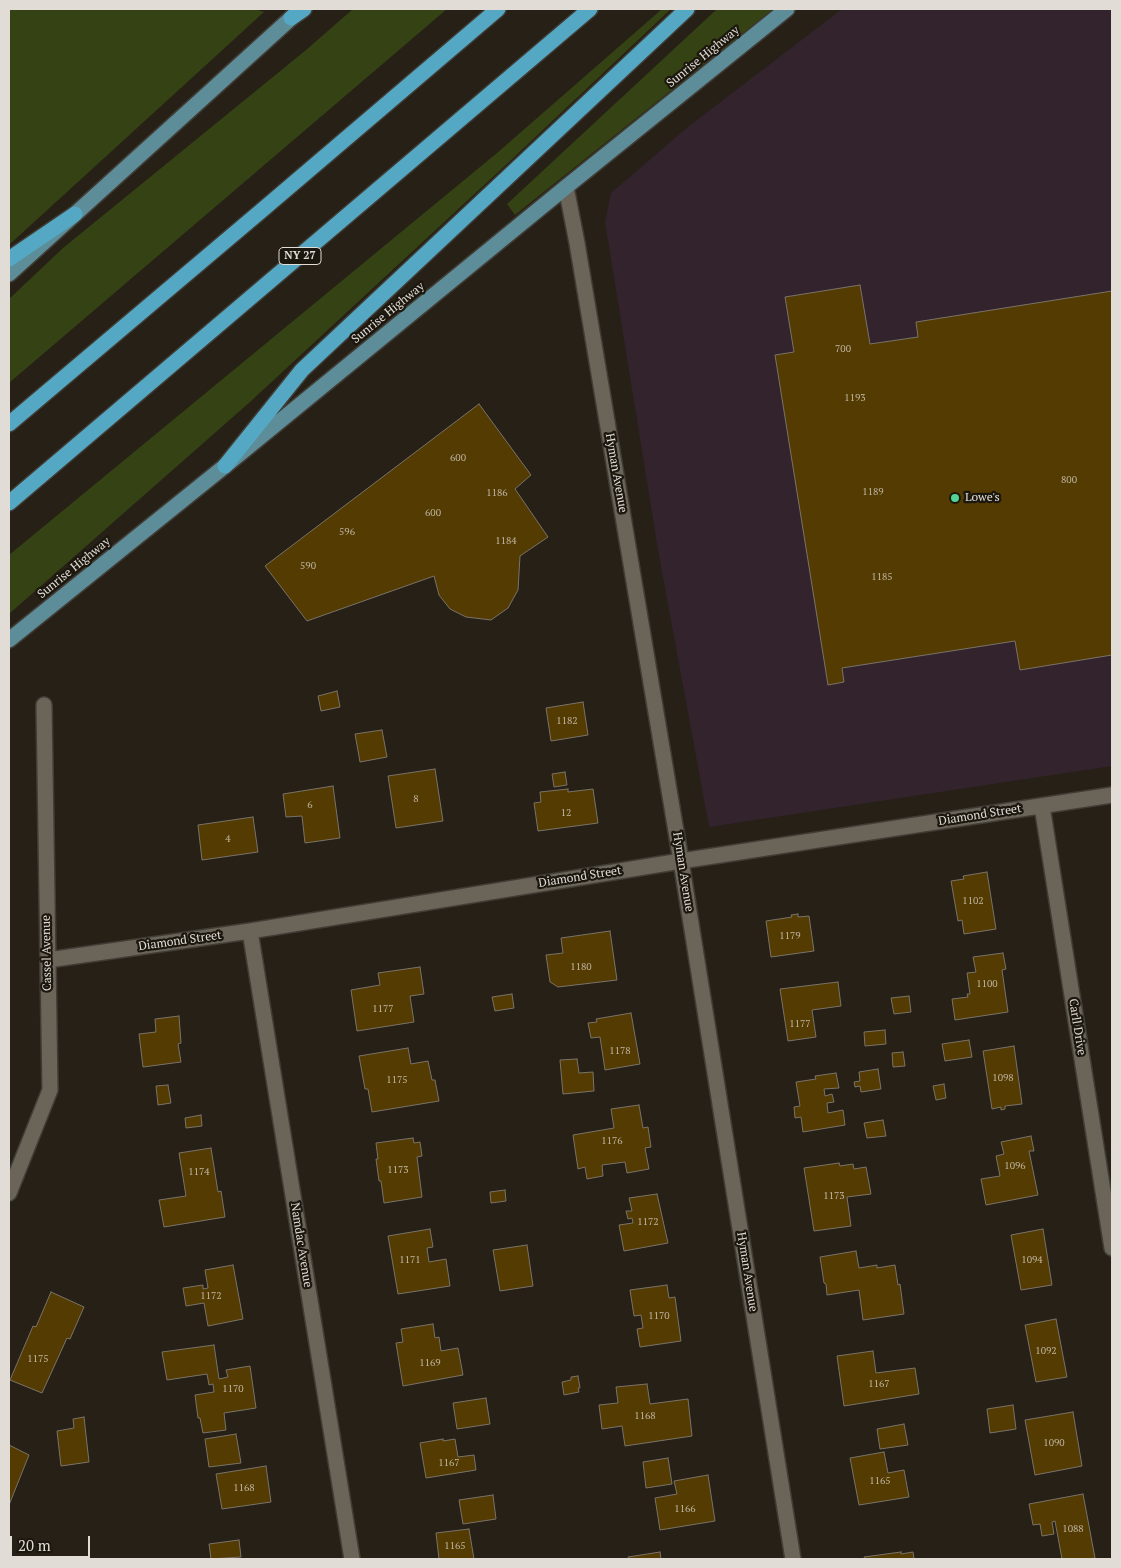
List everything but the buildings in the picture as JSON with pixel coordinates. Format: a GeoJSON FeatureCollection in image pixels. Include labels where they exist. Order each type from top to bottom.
{"type":"FeatureCollection","features":[{"type":"Feature","properties":{"kind":"highway"},"geometry":{"type":"LineString","coordinates":[[9,424],[498,9]]}},
{"type":"Feature","properties":{"kind":"highway","name":"NY 27"},"geometry":{"type":"LineString","coordinates":[[9,503],[590,9]]}},
{"type":"Feature","properties":{"kind":"highway"},"geometry":{"type":"LineString","coordinates":[[225,466],[302,370],[687,9]]}},
{"type":"Feature","properties":{"kind":"highway"},"geometry":{"type":"LineString","coordinates":[[9,259],[75,214]]}},
{"type":"Feature","properties":{"kind":"main road","name":"Sunrise Highway"},"geometry":{"type":"LineString","coordinates":[[9,640],[787,9]]}},
{"type":"Feature","properties":{"kind":"main road"},"geometry":{"type":"LineString","coordinates":[[9,274],[298,12]]}},
{"type":"Feature","properties":{"kind":"street","name":"Hyman Avenue"},"geometry":{"type":"LineString","coordinates":[[566,187],[579,252],[681,861],[793,1559]]}},
{"type":"Feature","properties":{"kind":"street","name":"Cassel Avenue"},"geometry":{"type":"LineString","coordinates":[[9,1194],[50,1090],[44,705]]}},
{"type":"Feature","properties":{"kind":"street","name":"Diamond Street"},"geometry":{"type":"LineString","coordinates":[[48,960],[250,931],[1112,794]]}},
{"type":"Feature","properties":{"kind":"street","name":"Carll Drive"},"geometry":{"type":"LineString","coordinates":[[1042,806],[1112,1248]]}},
{"type":"Feature","properties":{"kind":"street","name":"Namdac Avenue"},"geometry":{"type":"LineString","coordinates":[[250,931],[352,1559]]}},
{"type":"Feature","properties":{"kind":"shaded area"},"geometry":{"type":"Polygon","coordinates":[[[842,9],[1112,9],[1112,766],[709,827],[658,550],[605,222],[611,193],[689,126],[842,9]]]}},
{"type":"Feature","properties":{"kind":"green space"},"geometry":{"type":"Polygon","coordinates":[[[9,9],[255,9],[264,12],[9,245],[9,9]]]}},
{"type":"Feature","properties":{"kind":"green space"},"geometry":{"type":"Polygon","coordinates":[[[353,9],[447,9],[9,383],[9,299],[63,248],[306,50],[353,9]]]}},
{"type":"Feature","properties":{"kind":"green space"},"geometry":{"type":"Polygon","coordinates":[[[662,9],[671,9],[250,402],[9,614],[9,555],[497,153],[662,9]]]}},
{"type":"Feature","properties":{"kind":"green space"},"geometry":{"type":"Polygon","coordinates":[[[717,9],[773,9],[515,215],[507,204],[717,9]]]}},
{"type":"Feature","properties":{"kind":"place","name":"Lowe's"},"geometry":{"type":"Point","coordinates":[955,498]}}]}
